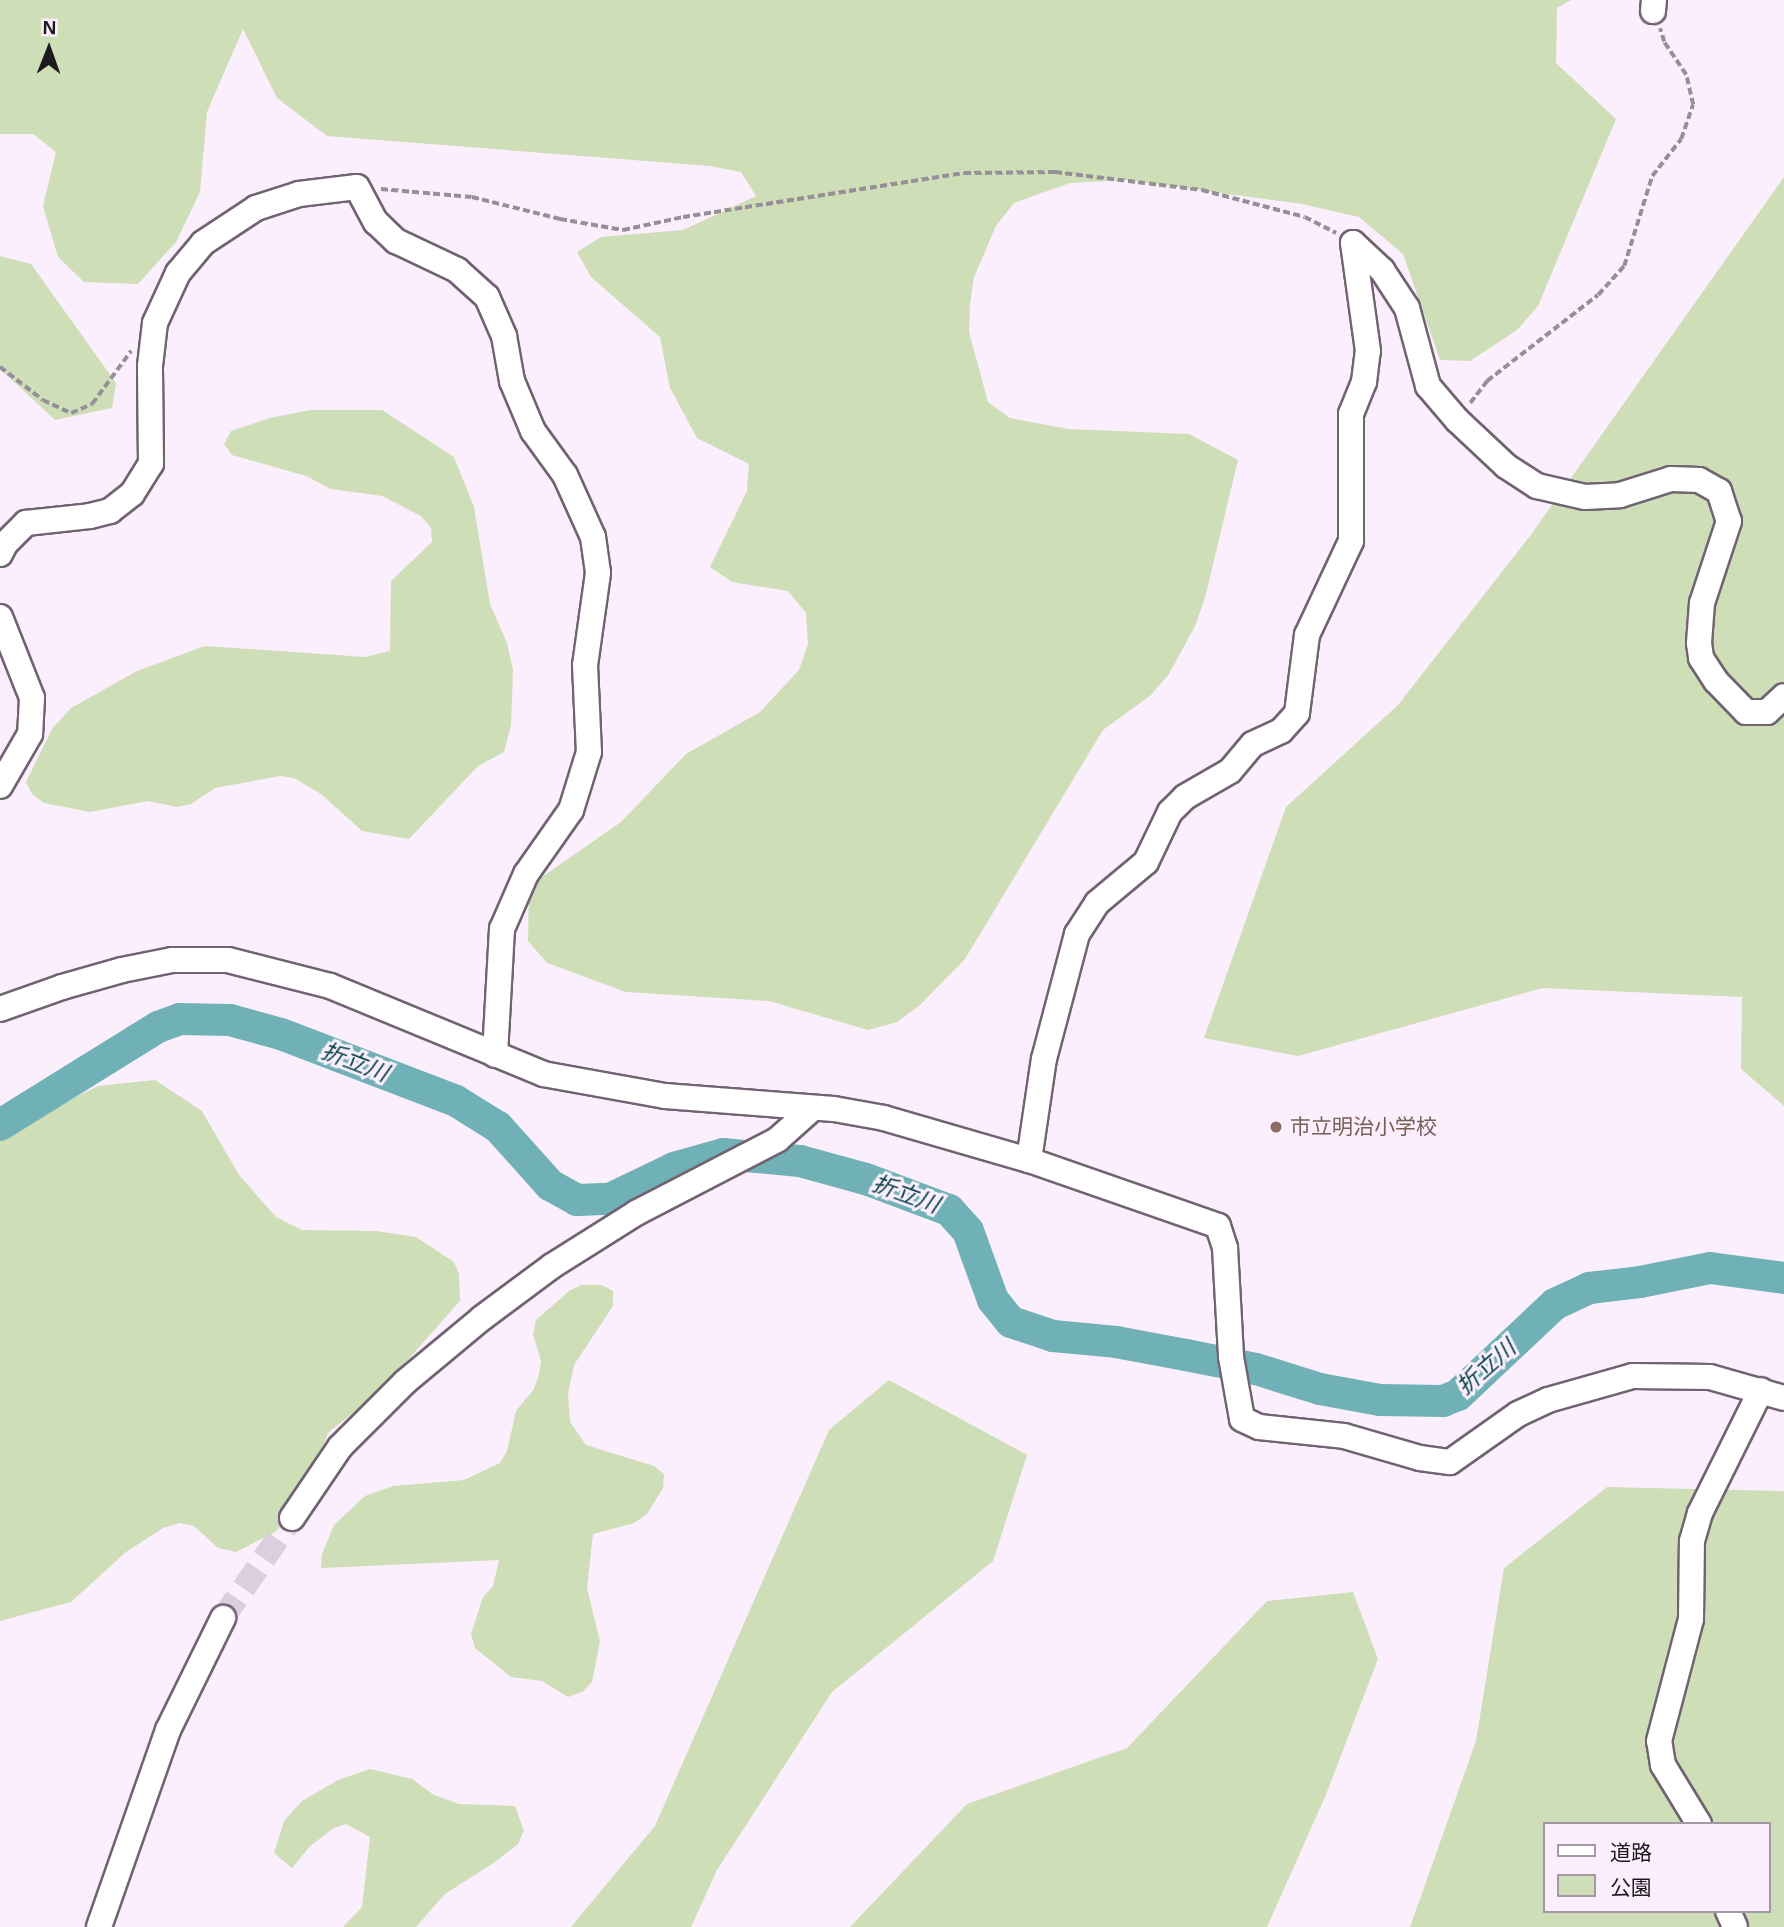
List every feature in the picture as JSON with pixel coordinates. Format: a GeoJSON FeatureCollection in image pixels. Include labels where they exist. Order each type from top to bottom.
{"type":"FeatureCollection","features":[{"type":"Feature","properties":{"kind":"street"},"geometry":{"type":"LineString","coordinates":[[0,554],[5,544],[26,523],[90,516],[110,510],[132,494],[151,464],[150,366],[155,323],[178,273],[203,243],[256,208],[299,194],[357,187],[376,222],[396,241],[457,270],[487,297],[504,336],[512,381],[533,431],[565,475],[593,537],[598,573],[585,665],[589,752],[571,810],[526,874],[502,929],[495,1055]]}},
{"type":"Feature","properties":{"kind":"street"},"geometry":{"type":"LineString","coordinates":[[1353,243],[1382,270],[1407,308],[1429,386],[1457,421],[1506,466],[1537,486],[1585,497],[1620,495],[1671,479],[1699,480],[1720,491],[1729,521],[1702,603],[1699,643],[1701,658],[1716,681],[1746,712],[1767,712],[1784,696]]}},
{"type":"Feature","properties":{"kind":"street"},"geometry":{"type":"LineString","coordinates":[[1029,1160],[1044,1059],[1077,934],[1097,903],[1146,862],[1170,812],[1185,797],[1230,771],[1253,744],[1281,731],[1297,713],[1307,635],[1351,541],[1351,414],[1364,382],[1368,351],[1353,243]]}},
{"type":"Feature","properties":{"kind":"street"},"geometry":{"type":"LineString","coordinates":[[0,617],[32,698],[30,734],[0,786]]}},
{"type":"Feature","properties":{"kind":"street"},"geometry":{"type":"LineString","coordinates":[[2,1004],[122,970],[172,960],[228,960],[330,986],[543,1074],[590,1085],[665,1096],[813,1108],[884,1118],[1029,1160],[1219,1226],[1225,1248],[1231,1357],[1242,1419],[1259,1427],[1343,1436],[1420,1458],[1450,1462],[1518,1414],[1548,1400],[1633,1376],[1710,1377],[1773,1394],[1700,1513],[1692,1541],[1691,1619],[1659,1741],[1663,1765],[1698,1822]]}},
{"type":"Feature","properties":{"kind":"street"},"geometry":{"type":"LineString","coordinates":[[292,1518],[340,1447],[405,1382],[482,1318],[552,1266],[636,1213],[777,1140],[813,1108]]}},
{"type":"Feature","properties":{"kind":"street"},"geometry":{"type":"LineString","coordinates":[[99,1927],[168,1730],[223,1618]]}},
{"type":"Feature","properties":{"kind":"path"},"geometry":{"type":"LineString","coordinates":[[1457,421],[1488,381],[1598,295],[1624,266],[1652,176],[1681,139],[1693,105],[1686,75],[1664,42],[1654,5]]}},
{"type":"Feature","properties":{"kind":"path"},"geometry":{"type":"LineString","coordinates":[[357,187],[472,197],[560,219],[623,230],[683,217],[964,173],[1055,172],[1202,190],[1305,217],[1353,243]]}},
{"type":"Feature","properties":{"kind":"path"},"geometry":{"type":"LineString","coordinates":[[0,367],[43,400],[71,413],[92,404],[133,349]]}},
{"type":"Feature","properties":{"kind":"green space"},"geometry":{"type":"Polygon","coordinates":[[[0,0],[1571,0],[1557,8],[1556,63],[1616,119],[1538,306],[1517,330],[1470,361],[1440,360],[1403,254],[1359,217],[1302,204],[1125,180],[1070,183],[1014,203],[996,226],[974,277],[970,304],[969,332],[988,402],[1010,418],[1068,429],[1189,434],[1238,460],[1205,598],[1195,626],[1169,674],[1151,695],[1103,730],[965,959],[920,1005],[897,1022],[868,1030],[769,1001],[626,992],[547,963],[528,941],[529,886],[621,822],[686,754],[760,712],[799,670],[808,644],[806,613],[788,591],[732,582],[710,567],[747,491],[749,464],[697,438],[670,388],[660,337],[591,277],[577,252],[601,237],[683,230],[756,196],[741,172],[710,166],[327,136],[277,98],[243,29],[207,112],[200,192],[176,242],[138,284],[84,282],[58,257],[43,206],[56,152],[33,134],[0,134],[0,0]]]}},
{"type":"Feature","properties":{"kind":"green space"},"geometry":{"type":"Polygon","coordinates":[[[1784,177],[1784,1106],[1741,1069],[1742,997],[1543,988],[1298,1056],[1204,1038],[1286,807],[1398,705],[1530,536],[1784,177]]]}},
{"type":"Feature","properties":{"kind":"green space"},"geometry":{"type":"Polygon","coordinates":[[[0,256],[31,264],[116,383],[112,408],[55,420],[0,369],[0,256]]]}},
{"type":"Feature","properties":{"kind":"green space"},"geometry":{"type":"Polygon","coordinates":[[[310,410],[382,410],[454,457],[474,507],[490,604],[507,643],[513,670],[511,725],[504,752],[478,766],[409,839],[362,831],[321,794],[294,778],[280,776],[215,788],[191,804],[177,807],[148,801],[90,812],[44,803],[32,794],[26,782],[52,729],[71,708],[137,671],[205,646],[365,657],[390,651],[391,581],[432,542],[431,528],[421,516],[382,496],[331,489],[306,476],[232,455],[224,444],[231,431],[270,418],[310,410]]]}},
{"type":"Feature","properties":{"kind":"green space"},"geometry":{"type":"Polygon","coordinates":[[[155,1080],[202,1111],[239,1175],[276,1217],[302,1230],[376,1231],[416,1237],[454,1262],[459,1274],[460,1301],[381,1390],[328,1433],[305,1500],[275,1532],[236,1552],[218,1548],[194,1526],[180,1523],[163,1528],[126,1552],[71,1602],[0,1621],[0,1134],[98,1086],[155,1080]]]}},
{"type":"Feature","properties":{"kind":"green space"},"geometry":{"type":"Polygon","coordinates":[[[581,1285],[602,1285],[613,1291],[613,1306],[574,1365],[568,1394],[570,1422],[586,1445],[654,1466],[664,1474],[663,1488],[647,1514],[634,1523],[593,1534],[587,1588],[600,1642],[592,1682],[582,1692],[568,1697],[542,1681],[511,1677],[475,1648],[471,1634],[483,1597],[493,1586],[499,1560],[321,1568],[322,1554],[334,1525],[365,1496],[393,1486],[464,1480],[500,1463],[507,1451],[516,1411],[534,1389],[539,1374],[541,1361],[533,1334],[536,1320],[569,1291],[581,1285]]]}},
{"type":"Feature","properties":{"kind":"green space"},"geometry":{"type":"Polygon","coordinates":[[[889,1380],[1027,1455],[993,1561],[832,1692],[717,1870],[691,1927],[571,1927],[655,1826],[829,1430],[889,1380]]]}},
{"type":"Feature","properties":{"kind":"green space"},"geometry":{"type":"Polygon","coordinates":[[[1607,1487],[1784,1491],[1784,1927],[1410,1927],[1476,1741],[1504,1568],[1607,1487]]]}},
{"type":"Feature","properties":{"kind":"green space"},"geometry":{"type":"Polygon","coordinates":[[[1353,1592],[1378,1659],[1325,1797],[1267,1927],[850,1927],[967,1804],[1127,1748],[1267,1601],[1353,1592]]]}},
{"type":"Feature","properties":{"kind":"green space"},"geometry":{"type":"Polygon","coordinates":[[[370,1769],[412,1779],[434,1795],[459,1804],[515,1806],[524,1831],[518,1844],[445,1894],[416,1927],[343,1927],[362,1907],[370,1837],[346,1824],[334,1828],[310,1846],[292,1868],[274,1853],[284,1821],[302,1801],[338,1780],[370,1769]]]}},
{"type":"Feature","properties":{"kind":"waterway","name":"折立川"},"geometry":{"type":"LineString","coordinates":[[0,1125],[158,1027],[180,1019],[230,1020],[281,1034],[456,1101],[498,1127],[550,1185],[577,1200],[610,1199],[674,1168],[723,1154],[800,1161],[866,1179],[949,1210],[968,1231],[993,1300],[1011,1322],[1053,1336],[1116,1342],[1186,1355],[1256,1369],[1320,1389],[1380,1400],[1443,1401],[1458,1395],[1555,1304],[1589,1288],[1640,1282],[1710,1268],[1784,1278]]}},
{"type":"Feature","properties":{"kind":"tunnel"},"geometry":{"type":"LineString","coordinates":[[223,1618],[292,1518]]}},
{"type":"Feature","properties":{"kind":"place","name":"市立明治小学校"},"geometry":{"type":"Point","coordinates":[1276,1127]}}]}
